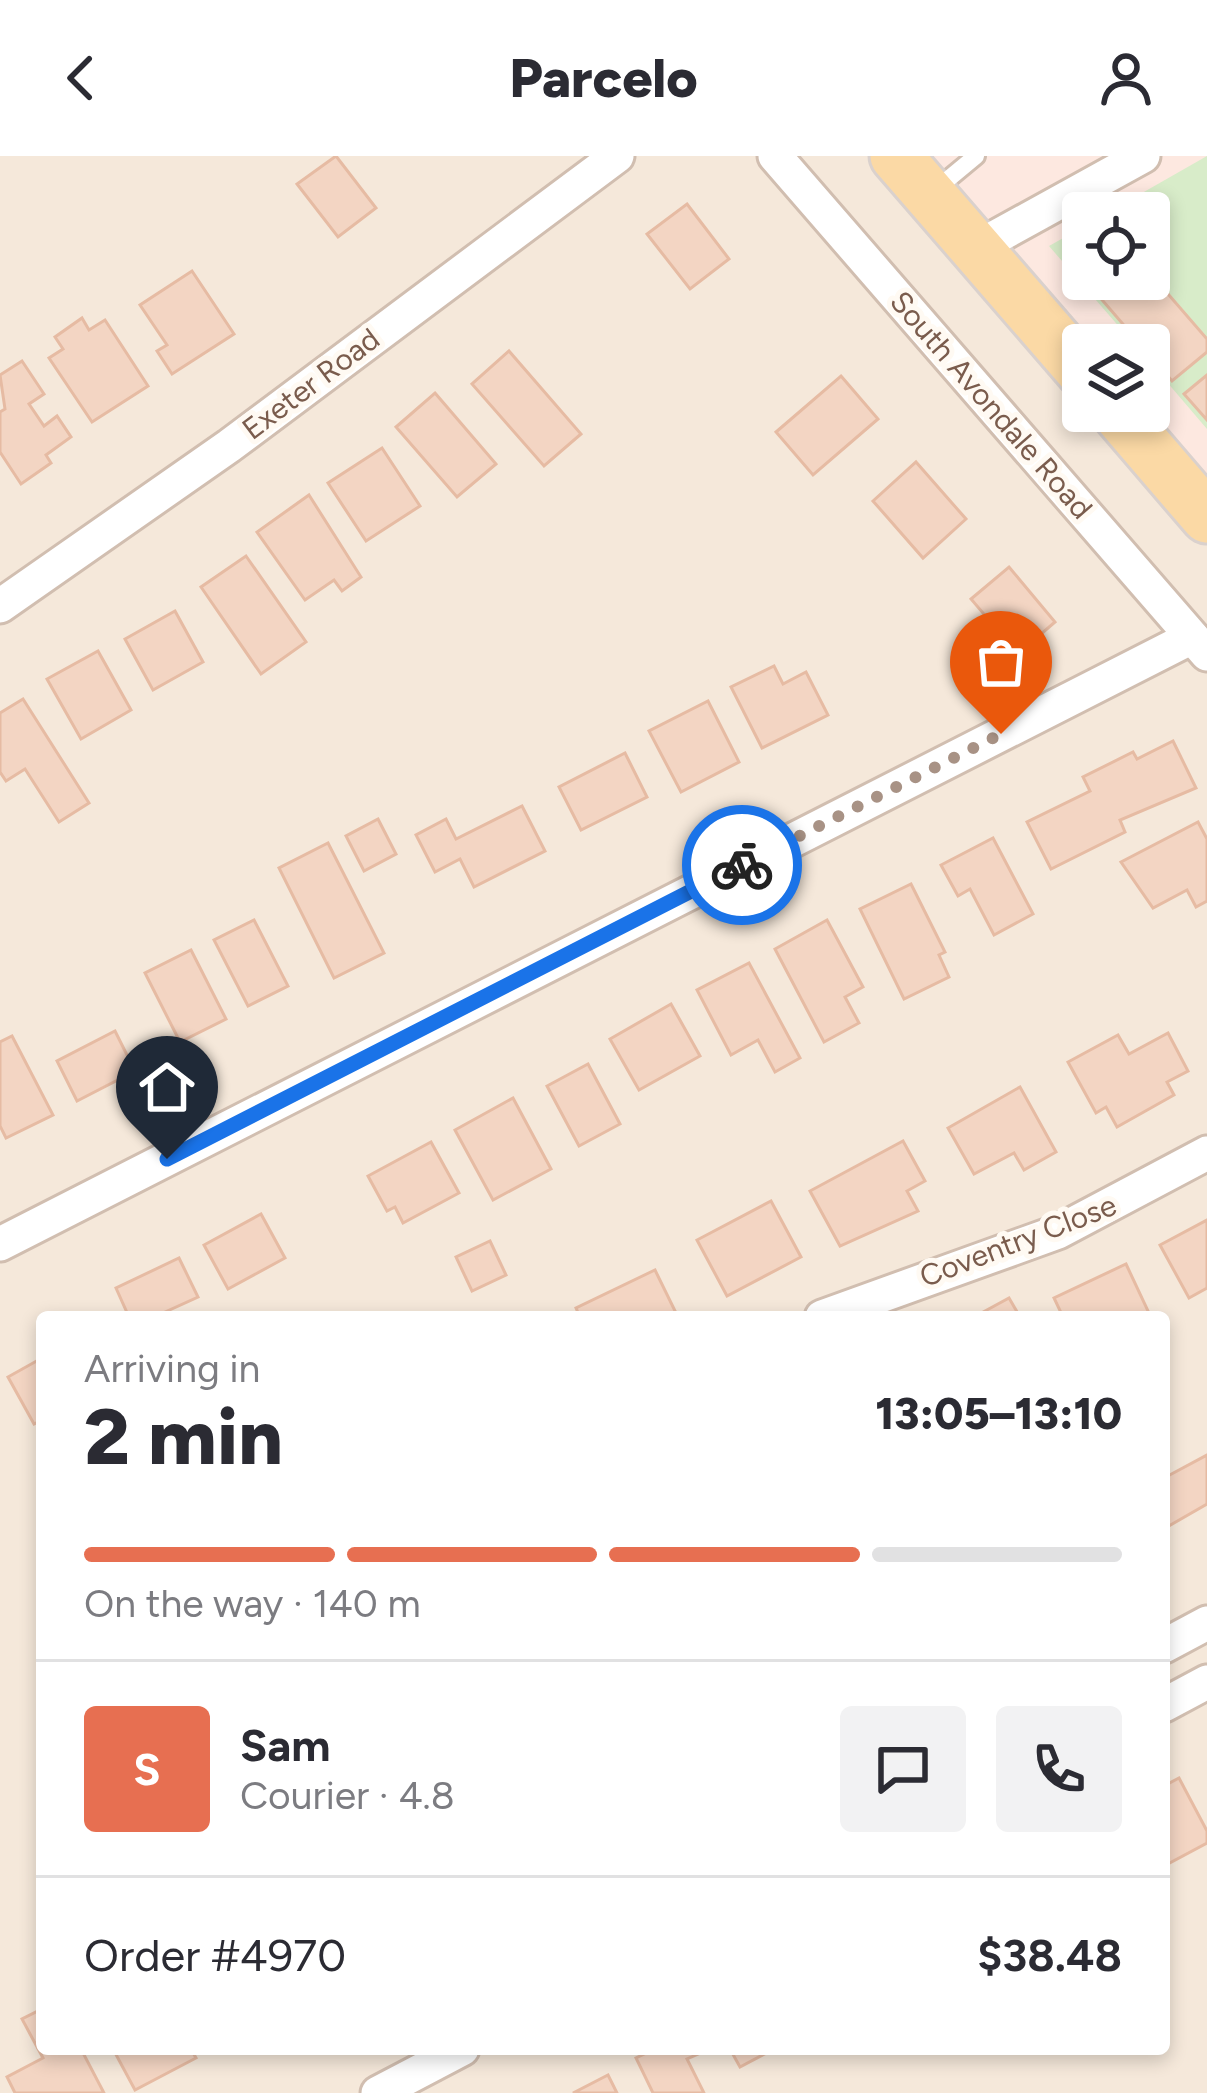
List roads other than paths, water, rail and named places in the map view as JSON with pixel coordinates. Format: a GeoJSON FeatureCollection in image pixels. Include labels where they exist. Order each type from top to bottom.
{"type":"FeatureCollection","features":[{"type":"Feature","properties":{"kind":"main road"},"geometry":{"type":"LineString","coordinates":[[896,156],[1062,348]]}},
{"type":"Feature","properties":{"kind":"main road"},"geometry":{"type":"LineString","coordinates":[[1134,432],[1207,517]]}},
{"type":"Feature","properties":{"kind":"street","name":"Exeter Road"},"geometry":{"type":"LineString","coordinates":[[0,606],[229,446],[617,156]]}},
{"type":"Feature","properties":{"kind":"street","name":"South Avondale Road"},"geometry":{"type":"LineString","coordinates":[[775,156],[1199,645]]}},
{"type":"Feature","properties":{"kind":"street"},"geometry":{"type":"LineString","coordinates":[[976,248],[1143,156]]}},
{"type":"Feature","properties":{"kind":"street"},"geometry":{"type":"LineString","coordinates":[[0,1244],[1199,645]]}},
{"type":"Feature","properties":{"kind":"street","name":"Coventry Close"},"geometry":{"type":"LineString","coordinates":[[839,1311],[1058,1232],[1207,1153]]}},
{"type":"Feature","properties":{"kind":"street"},"geometry":{"type":"LineString","coordinates":[[1170,1643],[1207,1623]]}},
{"type":"Feature","properties":{"kind":"street"},"geometry":{"type":"LineString","coordinates":[[1170,1702],[1207,1682]]}},
{"type":"Feature","properties":{"kind":"street"},"geometry":{"type":"LineString","coordinates":[[378,2093],[451,2055]]}},
{"type":"Feature","properties":{"kind":"lane"},"geometry":{"type":"LineString","coordinates":[[930,194],[976,156]]}}]}
